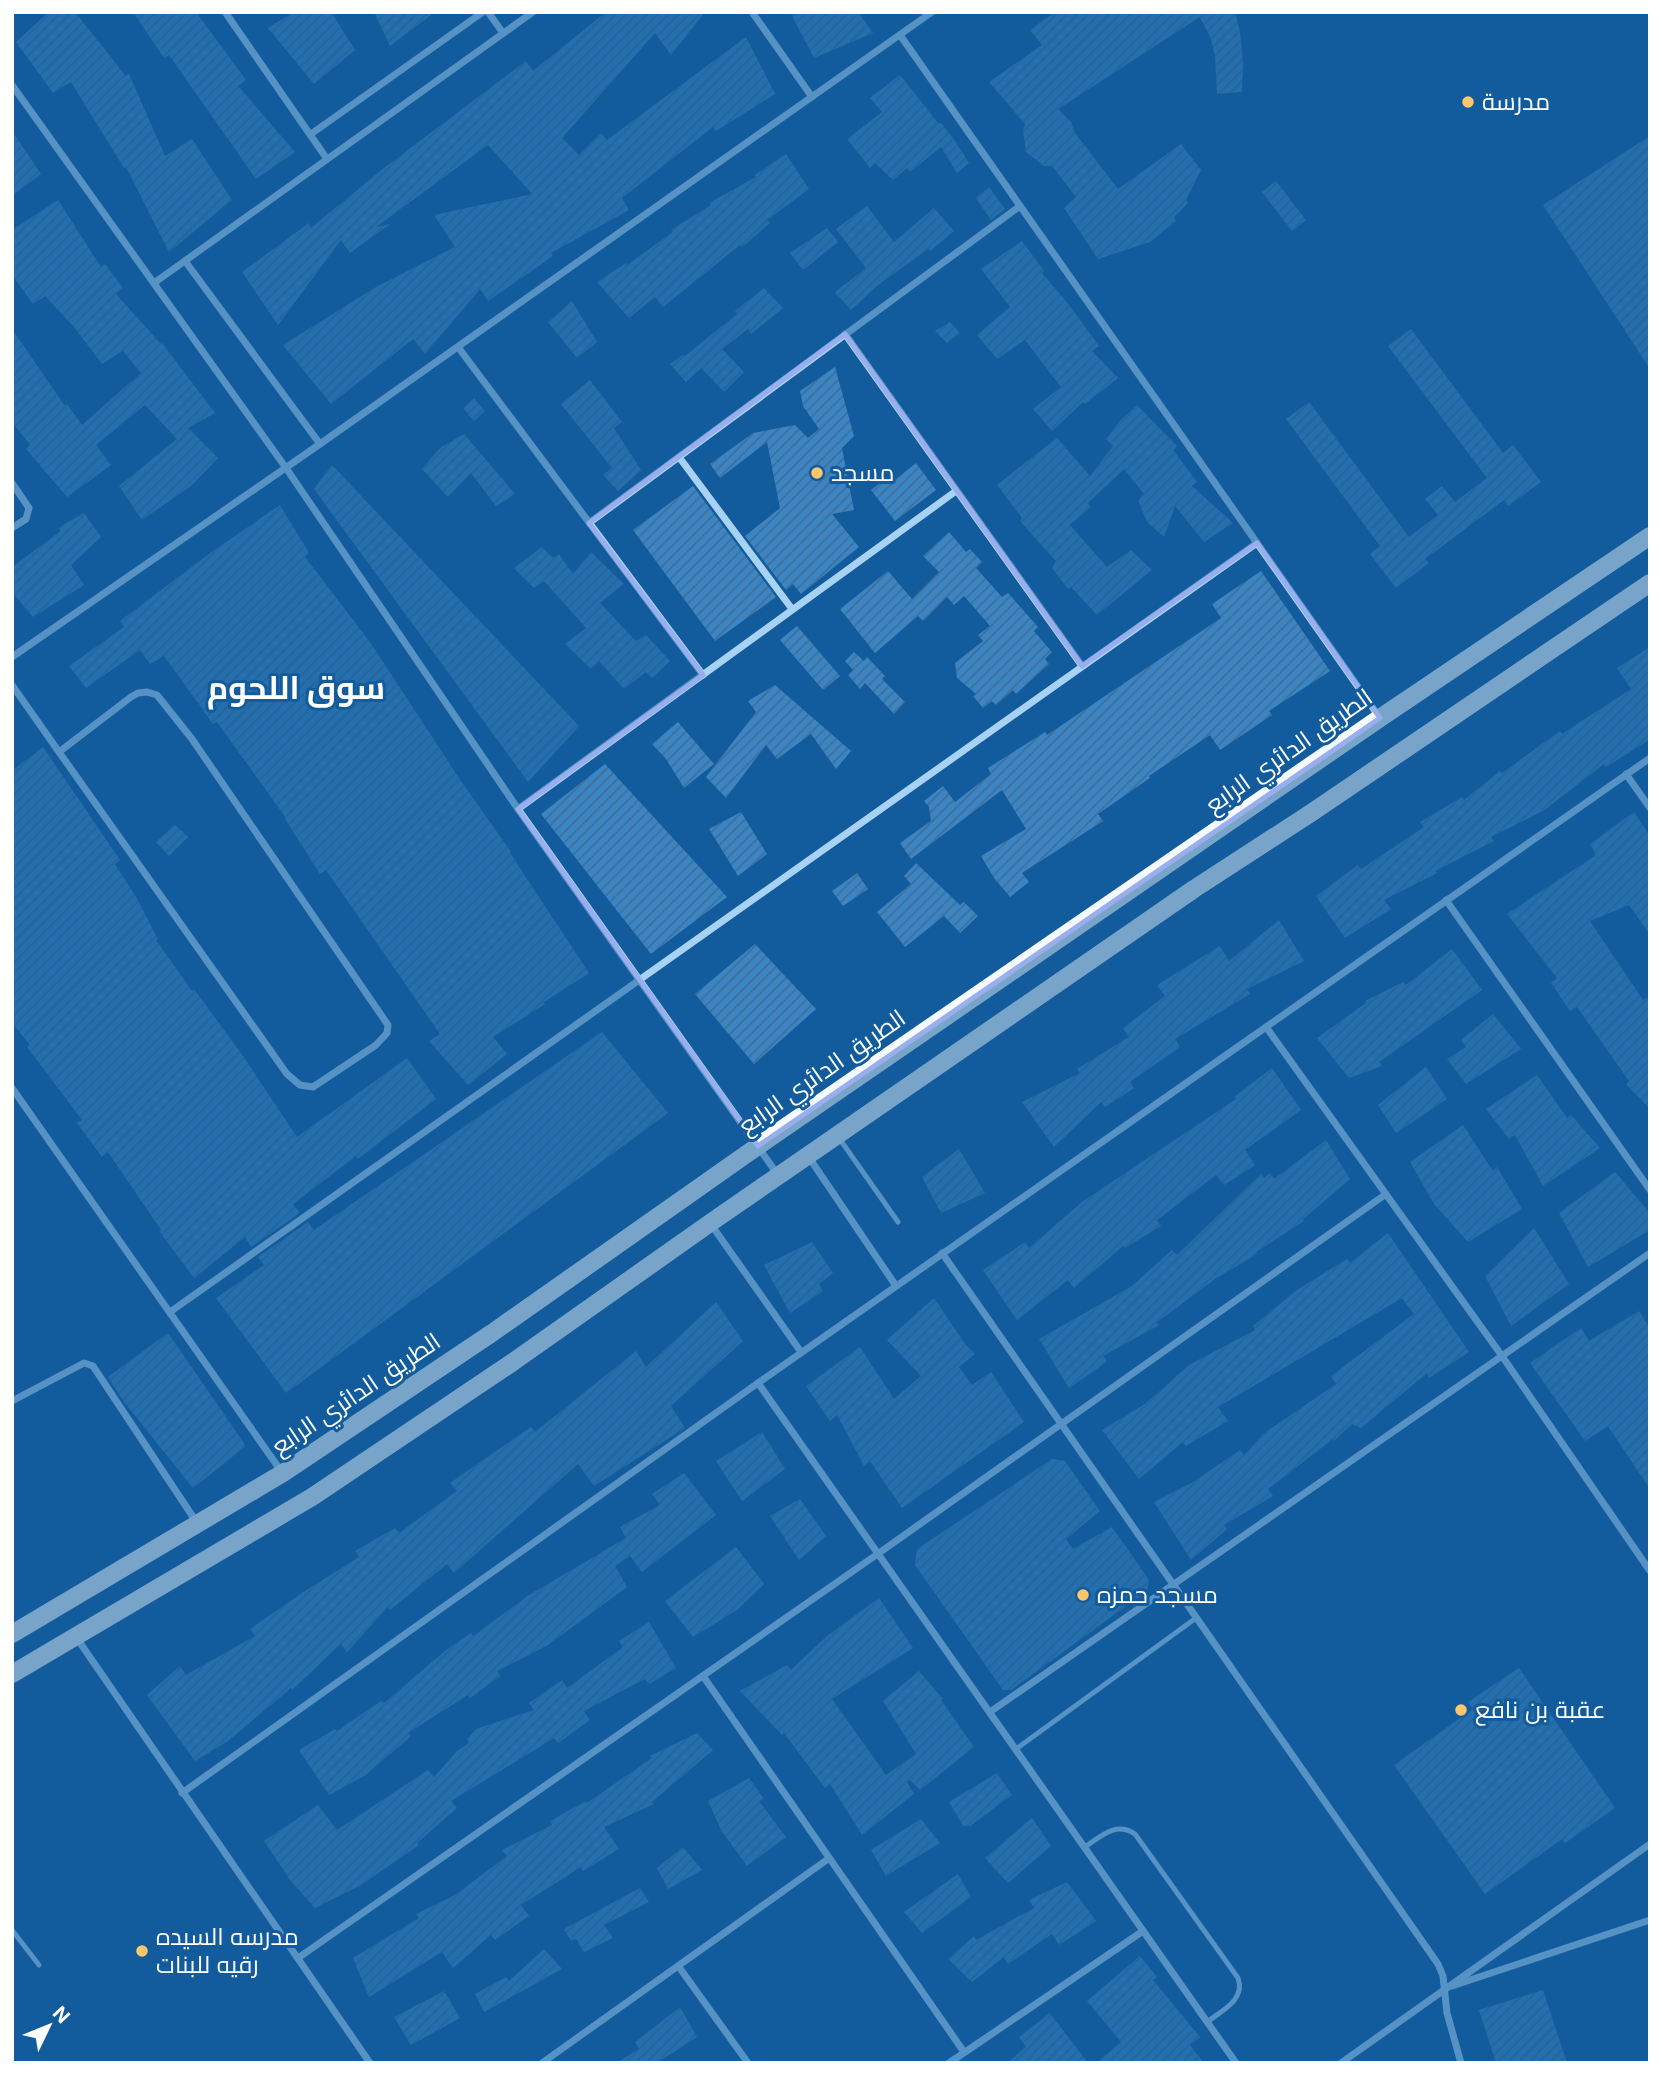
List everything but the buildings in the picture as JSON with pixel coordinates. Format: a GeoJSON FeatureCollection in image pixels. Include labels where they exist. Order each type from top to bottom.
{"type":"FeatureCollection","features":[{"type":"Feature","properties":{"kind":"main road","name":"الطريق الدائري الرابع"},"geometry":{"type":"LineString","coordinates":[[12,1634],[283,1473],[492,1333],[758,1146],[1380,718],[1650,536]]}},
{"type":"Feature","properties":{"kind":"main road"},"geometry":{"type":"LineString","coordinates":[[12,1674],[312,1497],[513,1362],[778,1175],[1194,889],[1650,583]]}},
{"type":"Feature","properties":{"kind":"street"},"geometry":{"type":"LineString","coordinates":[[225,12],[327,159]]}},
{"type":"Feature","properties":{"kind":"street"},"geometry":{"type":"LineString","coordinates":[[311,134],[485,12],[503,33]]}},
{"type":"Feature","properties":{"kind":"street"},"geometry":{"type":"LineString","coordinates":[[154,283],[533,12]]}},
{"type":"Feature","properties":{"kind":"street"},"geometry":{"type":"LineString","coordinates":[[752,12],[812,97]]}},
{"type":"Feature","properties":{"kind":"street"},"geometry":{"type":"LineString","coordinates":[[12,657],[286,468],[932,12]]}},
{"type":"Feature","properties":{"kind":"street"},"geometry":{"type":"LineString","coordinates":[[900,35],[1380,718]]}},
{"type":"Feature","properties":{"kind":"street"},"geometry":{"type":"LineString","coordinates":[[12,85],[286,468],[518,810],[778,1175]]}},
{"type":"Feature","properties":{"kind":"street"},"geometry":{"type":"LineString","coordinates":[[589,523],[1020,206]]}},
{"type":"Feature","properties":{"kind":"street"},"geometry":{"type":"LineString","coordinates":[[184,261],[320,444]]}},
{"type":"Feature","properties":{"kind":"street"},"geometry":{"type":"LineString","coordinates":[[845,334],[1082,666]]}},
{"type":"Feature","properties":{"kind":"street"},"geometry":{"type":"LineString","coordinates":[[458,347],[703,675]]}},
{"type":"Feature","properties":{"kind":"street"},"geometry":{"type":"LineString","coordinates":[[679,457],[792,609]]}},
{"type":"Feature","properties":{"kind":"street"},"geometry":{"type":"LineString","coordinates":[[12,483],[29,508],[26,519],[12,528]]}},
{"type":"Feature","properties":{"kind":"street"},"geometry":{"type":"LineString","coordinates":[[518,810],[956,491]]}},
{"type":"Feature","properties":{"kind":"street"},"geometry":{"type":"LineString","coordinates":[[170,1312],[1256,543]]}},
{"type":"Feature","properties":{"kind":"street"},"geometry":{"type":"LineString","coordinates":[[12,685],[59,752],[287,1074],[307,1087],[313,1087],[384,1039],[388,1025],[384,1016],[192,739],[157,695],[138,693],[59,752]]}},
{"type":"Feature","properties":{"kind":"street"},"geometry":{"type":"LineString","coordinates":[[182,1793],[758,1383],[1650,758]]}},
{"type":"Feature","properties":{"kind":"street"},"geometry":{"type":"LineString","coordinates":[[1626,774],[1650,808]]}},
{"type":"Feature","properties":{"kind":"street"},"geometry":{"type":"LineString","coordinates":[[1447,900],[1650,1190]]}},
{"type":"Feature","properties":{"kind":"street"},"geometry":{"type":"LineString","coordinates":[[1266,1027],[1502,1356],[1650,1571]]}},
{"type":"Feature","properties":{"kind":"street"},"geometry":{"type":"LineString","coordinates":[[12,1088],[283,1473]]}},
{"type":"Feature","properties":{"kind":"street"},"geometry":{"type":"LineString","coordinates":[[808,1155],[897,1286]]}},
{"type":"Feature","properties":{"kind":"street"},"geometry":{"type":"LineString","coordinates":[[298,1958],[879,1553],[1386,1194]]}},
{"type":"Feature","properties":{"kind":"street"},"geometry":{"type":"LineString","coordinates":[[710,1223],[802,1352]]}},
{"type":"Feature","properties":{"kind":"street"},"geometry":{"type":"LineString","coordinates":[[943,1253],[1060,1425],[1438,1964],[1445,1988],[1447,2014],[1461,2063]]}},
{"type":"Feature","properties":{"kind":"street"},"geometry":{"type":"LineString","coordinates":[[990,1712],[1650,1253]]}},
{"type":"Feature","properties":{"kind":"street"},"geometry":{"type":"LineString","coordinates":[[12,1401],[84,1363],[93,1366],[197,1523]]}},
{"type":"Feature","properties":{"kind":"street"},"geometry":{"type":"LineString","coordinates":[[758,1383],[1236,2063]]}},
{"type":"Feature","properties":{"kind":"street"},"geometry":{"type":"LineString","coordinates":[[76,1636],[370,2063]]}},
{"type":"Feature","properties":{"kind":"street"},"geometry":{"type":"LineString","coordinates":[[703,1676],[964,2052]]}},
{"type":"Feature","properties":{"kind":"street"},"geometry":{"type":"LineString","coordinates":[[1341,2063],[1650,1844]]}},
{"type":"Feature","properties":{"kind":"street"},"geometry":{"type":"LineString","coordinates":[[542,2063],[828,1859]]}},
{"type":"Feature","properties":{"kind":"street"},"geometry":{"type":"LineString","coordinates":[[1445,1988],[1650,1920]]}},
{"type":"Feature","properties":{"kind":"street"},"geometry":{"type":"LineString","coordinates":[[950,2063],[1143,1931]]}},
{"type":"Feature","properties":{"kind":"street"},"geometry":{"type":"LineString","coordinates":[[679,1967],[748,2063]]}},
{"type":"Feature","properties":{"kind":"lane"},"geometry":{"type":"LineString","coordinates":[[837,1135],[898,1222]]}},
{"type":"Feature","properties":{"kind":"lane"},"geometry":{"type":"LineString","coordinates":[[1016,1749],[1196,1618]]}},
{"type":"Feature","properties":{"kind":"lane"},"geometry":{"type":"LineString","coordinates":[[1085,1847],[1112,1829],[1125,1828],[1135,1834],[1235,1974],[1240,1989],[1237,1999],[1207,2022]]}},
{"type":"Feature","properties":{"kind":"lane"},"geometry":{"type":"LineString","coordinates":[[12,1930],[39,1965]]}},
{"type":"Feature","properties":{"kind":"highlighted area"},"geometry":{"type":"Polygon","coordinates":[[[845,334],[1082,666],[1257,543],[1380,718],[758,1146],[518,809],[703,675],[589,523],[845,334]]]}},
{"type":"Feature","properties":{"kind":"place","name":"مدرسة"},"geometry":{"type":"Point","coordinates":[1468,102]}},
{"type":"Feature","properties":{"kind":"place","name":"مسجد"},"geometry":{"type":"Point","coordinates":[817,473]}},
{"type":"Feature","properties":{"kind":"place","name":"مسجد حمزه"},"geometry":{"type":"Point","coordinates":[1083,1595]}},
{"type":"Feature","properties":{"kind":"place","name":"عقبة بن نافع"},"geometry":{"type":"Point","coordinates":[1461,1710]}},
{"type":"Feature","properties":{"kind":"place","name":"مدرسه السيده رقيه للبنات"},"geometry":{"type":"Point","coordinates":[142,1951]}},
{"type":"Feature","properties":{"kind":"district","name":"سوق اللحوم"},"geometry":{"type":"Point","coordinates":[296,688]}}]}
